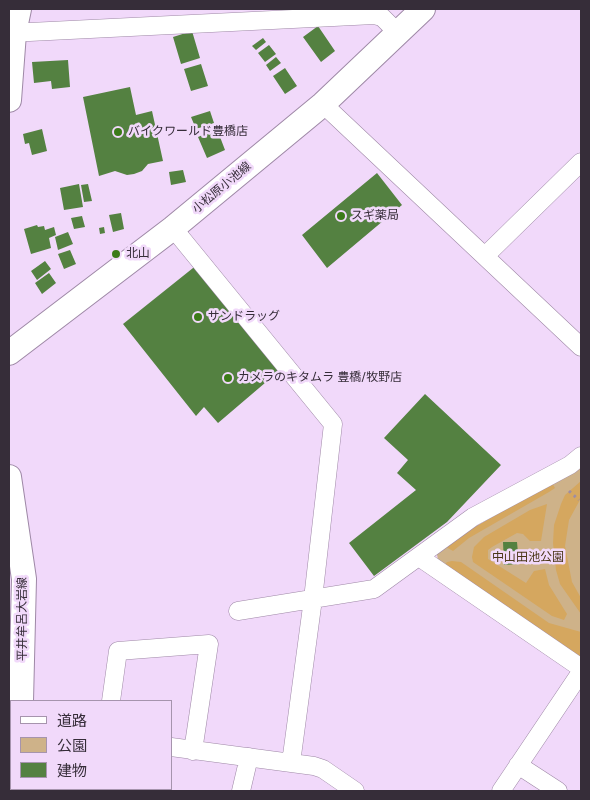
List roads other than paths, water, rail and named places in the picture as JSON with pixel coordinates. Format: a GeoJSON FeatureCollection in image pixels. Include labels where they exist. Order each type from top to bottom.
{"type":"FeatureCollection","features":[{"type":"Feature","properties":{"kind":"main road"},"geometry":{"type":"LineString","coordinates":[[9,100],[11,33],[19,9]]}},
{"type":"Feature","properties":{"kind":"main road","name":"小松原小池線"},"geometry":{"type":"LineString","coordinates":[[9,354],[173,228],[323,104],[423,9]]}},
{"type":"Feature","properties":{"kind":"main road","name":"平井牟呂大岩線"},"geometry":{"type":"LineString","coordinates":[[9,477],[24,579],[21,700]]}},
{"type":"Feature","properties":{"kind":"street"},"geometry":{"type":"LineString","coordinates":[[11,33],[374,15],[382,17],[398,33]]}},
{"type":"Feature","properties":{"kind":"street"},"geometry":{"type":"LineString","coordinates":[[323,104],[581,348]]}},
{"type":"Feature","properties":{"kind":"street"},"geometry":{"type":"LineString","coordinates":[[485,256],[581,162]]}},
{"type":"Feature","properties":{"kind":"street"},"geometry":{"type":"LineString","coordinates":[[173,228],[333,424],[313,599],[291,762]]}},
{"type":"Feature","properties":{"kind":"street"},"geometry":{"type":"LineString","coordinates":[[238,611],[374,589],[473,517],[570,465],[581,456]]}},
{"type":"Feature","properties":{"kind":"street"},"geometry":{"type":"LineString","coordinates":[[419,557],[581,670],[501,791]]}},
{"type":"Feature","properties":{"kind":"street"},"geometry":{"type":"LineString","coordinates":[[111,700],[118,651],[209,644],[193,751]]}},
{"type":"Feature","properties":{"kind":"street"},"geometry":{"type":"LineString","coordinates":[[172,747],[291,762],[323,769],[355,791]]}},
{"type":"Feature","properties":{"kind":"street"},"geometry":{"type":"LineString","coordinates":[[242,791],[249,757]]}},
{"type":"Feature","properties":{"kind":"street"},"geometry":{"type":"LineString","coordinates":[[518,765],[558,791]]}},
{"type":"Feature","properties":{"kind":"place","name":"バイクワールド豊橋店"},"geometry":{"type":"Point","coordinates":[118,132]}},
{"type":"Feature","properties":{"kind":"place","name":"スギ薬局"},"geometry":{"type":"Point","coordinates":[341,216]}},
{"type":"Feature","properties":{"kind":"place","name":"北山"},"geometry":{"type":"Point","coordinates":[116,254]}},
{"type":"Feature","properties":{"kind":"place","name":"サンドラッグ"},"geometry":{"type":"Point","coordinates":[198,317]}},
{"type":"Feature","properties":{"kind":"place","name":"カメラのキタムラ 豊橋/牧野店"},"geometry":{"type":"Point","coordinates":[228,378]}},
{"type":"Feature","properties":{"kind":"park label","name":"中山田池公園"},"geometry":{"type":"Point","coordinates":[528,558]}}]}
